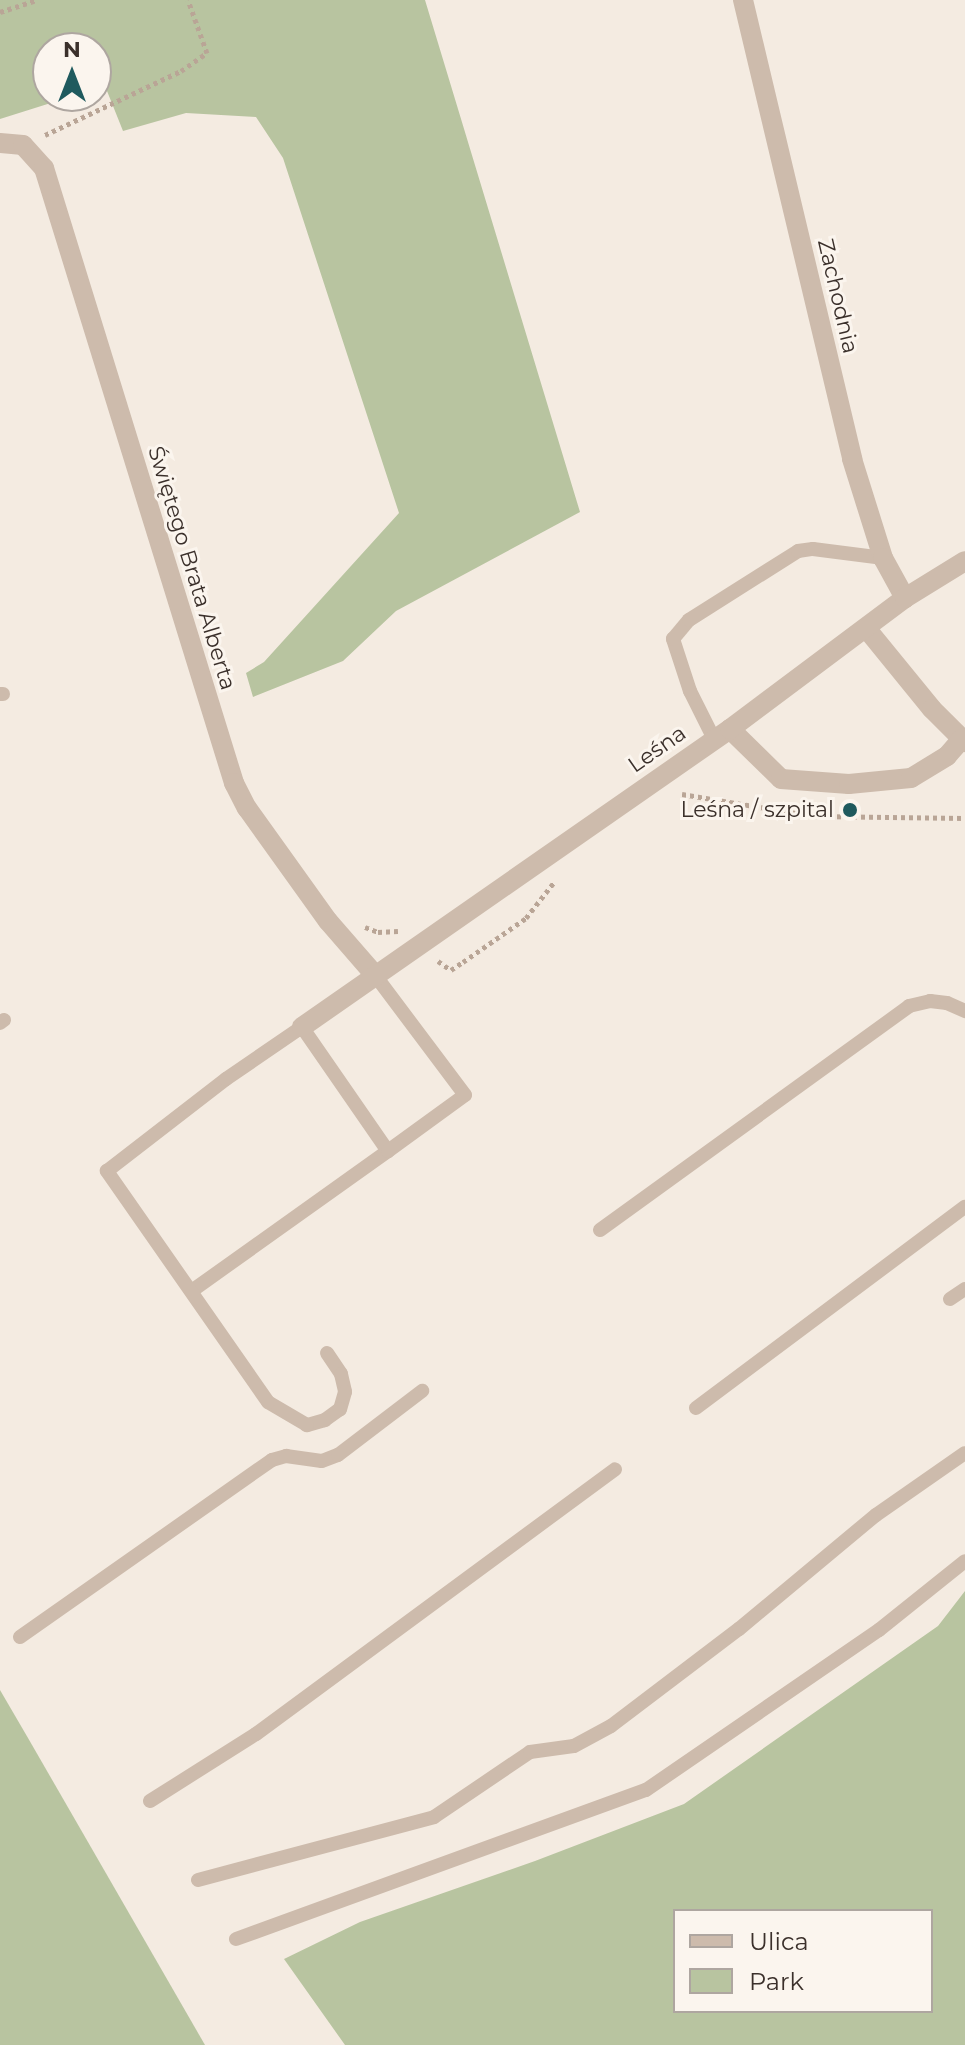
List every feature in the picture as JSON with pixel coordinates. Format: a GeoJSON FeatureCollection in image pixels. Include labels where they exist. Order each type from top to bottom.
{"type":"FeatureCollection","features":[{"type":"Feature","properties":{"kind":"street","name":"Zachodnia"},"geometry":{"type":"LineString","coordinates":[[743,0],[852,459],[883,558],[905,598]]}},
{"type":"Feature","properties":{"kind":"street"},"geometry":{"type":"LineString","coordinates":[[0,143],[23,145]]}},
{"type":"Feature","properties":{"kind":"street","name":"Świętego Brata Alberta"},"geometry":{"type":"LineString","coordinates":[[23,145],[44,168],[234,783],[247,808],[328,921],[375,975]]}},
{"type":"Feature","properties":{"kind":"street","name":"Leśna"},"geometry":{"type":"LineString","coordinates":[[302,1027],[722,734],[905,598],[965,561]]}},
{"type":"Feature","properties":{"kind":"street"},"geometry":{"type":"LineString","coordinates":[[722,734],[781,779],[849,784],[911,778],[947,756],[963,741],[932,709],[866,628]]}},
{"type":"Feature","properties":{"kind":"lane"},"geometry":{"type":"LineString","coordinates":[[722,734],[690,691],[673,639],[689,620],[798,551],[813,549],[883,558]]}},
{"type":"Feature","properties":{"kind":"lane"},"geometry":{"type":"LineString","coordinates":[[193,1290],[465,1095],[375,975]]}},
{"type":"Feature","properties":{"kind":"lane"},"geometry":{"type":"LineString","coordinates":[[600,1230],[909,1006],[930,1001],[947,1003],[965,1011]]}},
{"type":"Feature","properties":{"kind":"lane"},"geometry":{"type":"LineString","coordinates":[[327,1353],[341,1374],[345,1392],[340,1409],[325,1420],[307,1425],[268,1402],[193,1290],[107,1171],[226,1079],[302,1027],[388,1151]]}},
{"type":"Feature","properties":{"kind":"lane"},"geometry":{"type":"LineString","coordinates":[[696,1408],[965,1207]]}},
{"type":"Feature","properties":{"kind":"lane"},"geometry":{"type":"LineString","coordinates":[[950,1299],[965,1289]]}},
{"type":"Feature","properties":{"kind":"lane"},"geometry":{"type":"LineString","coordinates":[[20,1637],[272,1460],[286,1456],[322,1461],[338,1455],[422,1391]]}},
{"type":"Feature","properties":{"kind":"lane"},"geometry":{"type":"LineString","coordinates":[[198,1880],[434,1817],[530,1752],[574,1746],[623,1717],[739,1629],[876,1515],[965,1453]]}},
{"type":"Feature","properties":{"kind":"lane"},"geometry":{"type":"LineString","coordinates":[[150,1801],[256,1734],[615,1469]]}},
{"type":"Feature","properties":{"kind":"lane"},"geometry":{"type":"LineString","coordinates":[[236,1939],[646,1790],[879,1630],[965,1561]]}},
{"type":"Feature","properties":{"kind":"path"},"geometry":{"type":"LineString","coordinates":[[0,12],[37,0]]}},
{"type":"Feature","properties":{"kind":"path"},"geometry":{"type":"LineString","coordinates":[[23,145],[181,71],[207,53],[188,0]]}},
{"type":"Feature","properties":{"kind":"path"},"geometry":{"type":"LineString","coordinates":[[669,803],[692,786]]}},
{"type":"Feature","properties":{"kind":"path"},"geometry":{"type":"LineString","coordinates":[[682,794],[813,816],[965,818]]}},
{"type":"Feature","properties":{"kind":"path"},"geometry":{"type":"LineString","coordinates":[[360,923],[388,932],[408,926],[439,962],[451,970],[526,918],[555,881],[568,872]]}},
{"type":"Feature","properties":{"kind":"green space"},"geometry":{"type":"Polygon","coordinates":[[[0,0],[425,0],[580,512],[396,611],[343,661],[253,697],[246,673],[264,662],[399,513],[283,158],[256,117],[186,113],[123,131],[112,104],[112,32],[32,32],[32,109],[0,119],[0,0]]]}},
{"type":"Feature","properties":{"kind":"green space"},"geometry":{"type":"Polygon","coordinates":[[[965,1591],[965,2045],[345,2045],[284,1959],[360,1922],[535,1861],[684,1804],[938,1626],[965,1591]]]}},
{"type":"Feature","properties":{"kind":"green space"},"geometry":{"type":"Polygon","coordinates":[[[0,1690],[28,1738],[205,2045],[0,2045],[0,1690]]]}},
{"type":"Feature","properties":{"kind":"place","name":"Leśna / szpital"},"geometry":{"type":"Point","coordinates":[850,810]}}]}
